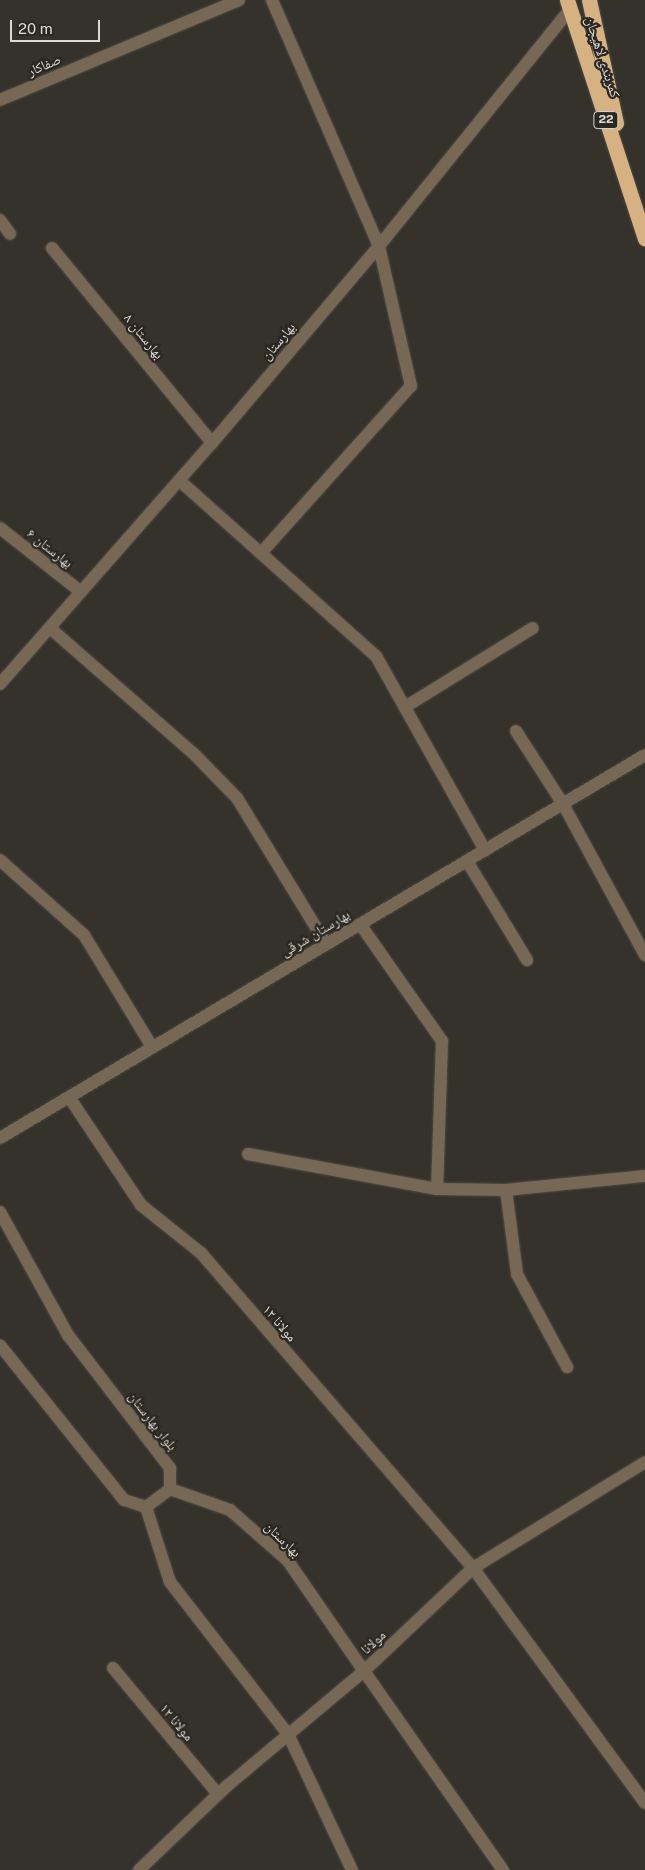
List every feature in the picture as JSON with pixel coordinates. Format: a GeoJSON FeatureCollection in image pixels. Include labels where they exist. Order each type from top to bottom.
{"type":"FeatureCollection","features":[{"type":"Feature","properties":{"kind":"highway"},"geometry":{"type":"LineString","coordinates":[[589,0],[633,202]]}},
{"type":"Feature","properties":{"kind":"highway","name":"کمربندی لاهیجان"},"geometry":{"type":"LineString","coordinates":[[568,5],[645,239]]}},
{"type":"Feature","properties":{"kind":"street","name":"صفاکار"},"geometry":{"type":"LineString","coordinates":[[0,100],[238,0]]}},
{"type":"Feature","properties":{"kind":"street"},"geometry":{"type":"LineString","coordinates":[[261,553],[411,386],[379,246],[272,0]]}},
{"type":"Feature","properties":{"kind":"street","name":"بهارستان"},"geometry":{"type":"LineString","coordinates":[[0,684],[180,481],[379,246],[568,5]]}},
{"type":"Feature","properties":{"kind":"street"},"geometry":{"type":"LineString","coordinates":[[0,220],[10,234]]}},
{"type":"Feature","properties":{"kind":"street","name":"بهارستان ۸"},"geometry":{"type":"LineString","coordinates":[[52,248],[212,443]]}},
{"type":"Feature","properties":{"kind":"street"},"geometry":{"type":"LineString","coordinates":[[180,481],[376,656],[485,850]]}},
{"type":"Feature","properties":{"kind":"street","name":"بهارستان ۶"},"geometry":{"type":"LineString","coordinates":[[0,528],[82,592]]}},
{"type":"Feature","properties":{"kind":"street"},"geometry":{"type":"LineString","coordinates":[[50,628],[196,756],[237,798],[326,944]]}},
{"type":"Feature","properties":{"kind":"street"},"geometry":{"type":"LineString","coordinates":[[404,707],[533,628]]}},
{"type":"Feature","properties":{"kind":"street"},"geometry":{"type":"LineString","coordinates":[[516,731],[563,804],[645,955]]}},
{"type":"Feature","properties":{"kind":"street","name":"بهارستان شرقی"},"geometry":{"type":"LineString","coordinates":[[0,1138],[645,755]]}},
{"type":"Feature","properties":{"kind":"street"},"geometry":{"type":"LineString","coordinates":[[0,860],[84,935],[152,1047]]}},
{"type":"Feature","properties":{"kind":"street"},"geometry":{"type":"LineString","coordinates":[[467,860],[527,960]]}},
{"type":"Feature","properties":{"kind":"street"},"geometry":{"type":"LineString","coordinates":[[360,924],[442,1041],[437,1190]]}},
{"type":"Feature","properties":{"kind":"street","name":"مولانا ۱۲"},"geometry":{"type":"LineString","coordinates":[[69,1096],[141,1205],[201,1253],[473,1568],[645,1803]]}},
{"type":"Feature","properties":{"kind":"street"},"geometry":{"type":"LineString","coordinates":[[248,1154],[437,1190],[506,1190],[645,1176]]}},
{"type":"Feature","properties":{"kind":"street"},"geometry":{"type":"LineString","coordinates":[[506,1190],[517,1274],[567,1367]]}},
{"type":"Feature","properties":{"kind":"street","name":"بلوار بهارستان"},"geometry":{"type":"LineString","coordinates":[[0,1212],[68,1335],[170,1468],[170,1489]]}},
{"type":"Feature","properties":{"kind":"street"},"geometry":{"type":"LineString","coordinates":[[0,1347],[124,1500],[146,1507]]}},
{"type":"Feature","properties":{"kind":"street","name":"مولانا"},"geometry":{"type":"LineString","coordinates":[[140,1870],[218,1794],[364,1671],[473,1568],[645,1462]]}},
{"type":"Feature","properties":{"kind":"street"},"geometry":{"type":"LineString","coordinates":[[146,1507],[170,1489]]}},
{"type":"Feature","properties":{"kind":"street","name":"بهارستان"},"geometry":{"type":"LineString","coordinates":[[170,1489],[230,1510],[288,1561],[502,1870]]}},
{"type":"Feature","properties":{"kind":"street"},"geometry":{"type":"LineString","coordinates":[[146,1507],[170,1582],[288,1734],[352,1870]]}},
{"type":"Feature","properties":{"kind":"street","name":"مولانا ۱۲"},"geometry":{"type":"LineString","coordinates":[[113,1668],[218,1794]]}}]}
